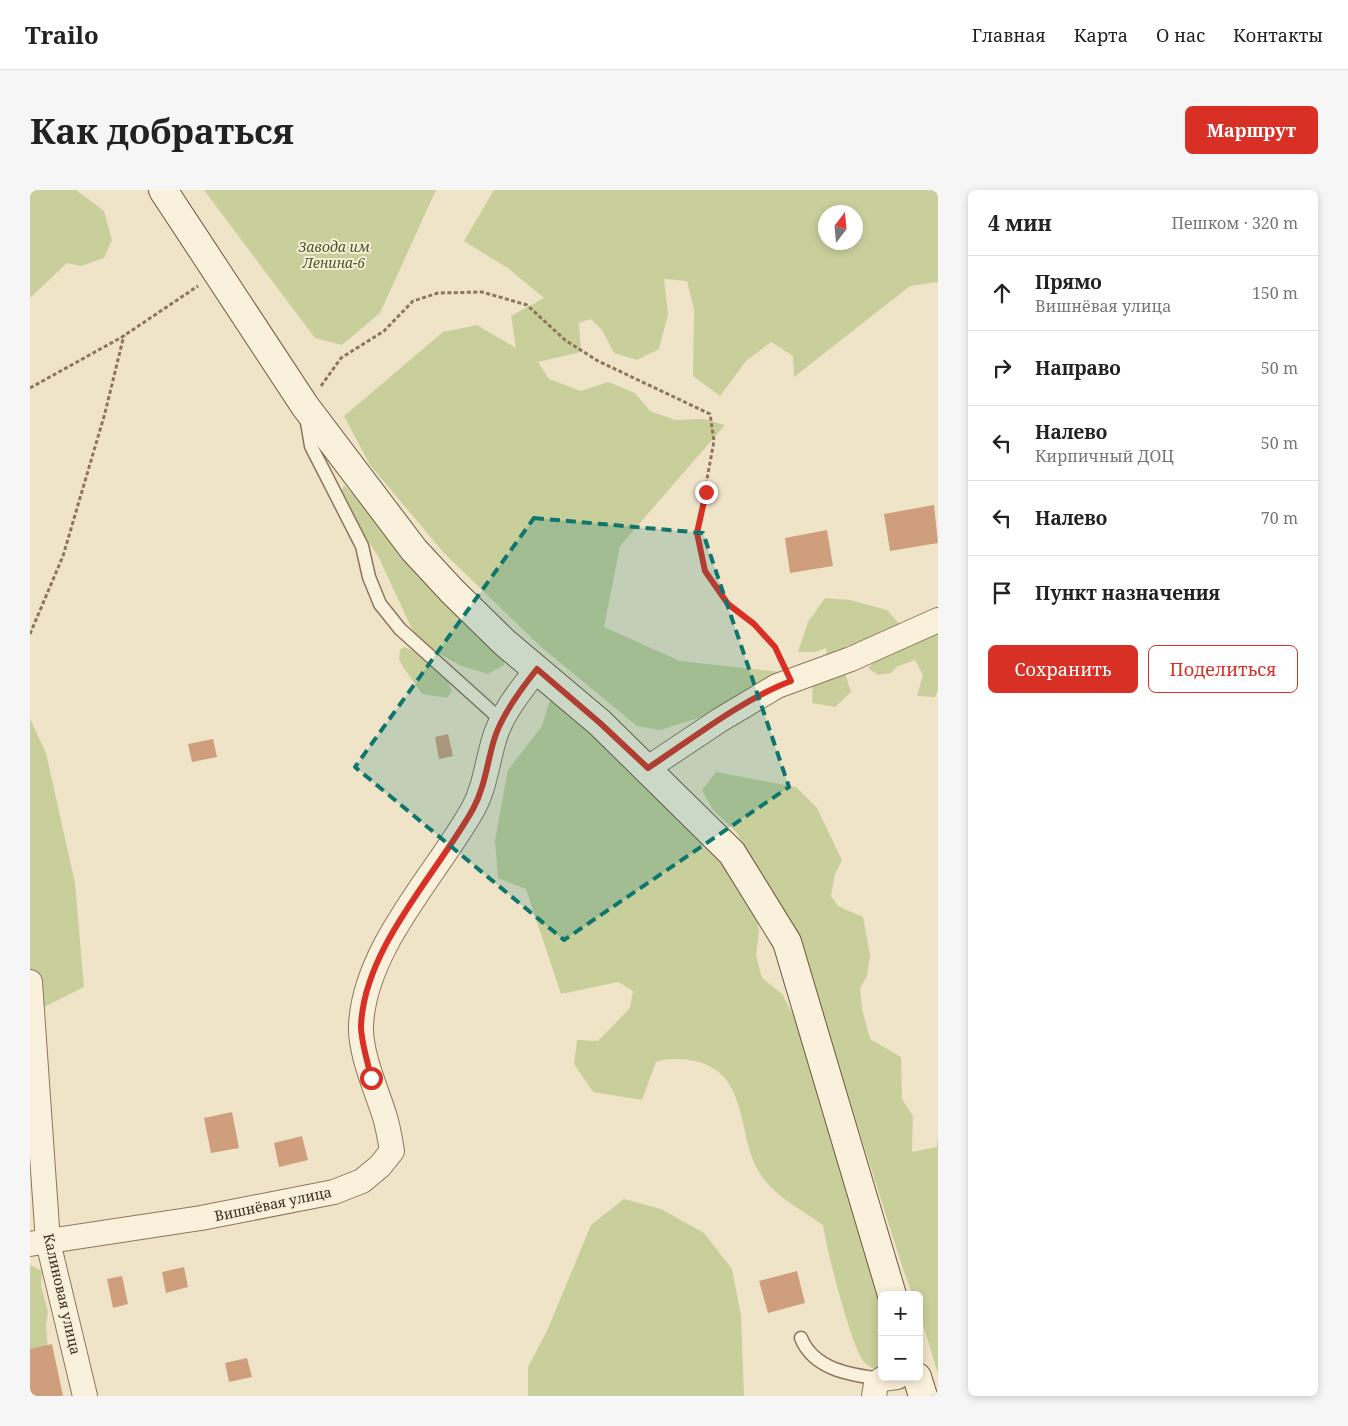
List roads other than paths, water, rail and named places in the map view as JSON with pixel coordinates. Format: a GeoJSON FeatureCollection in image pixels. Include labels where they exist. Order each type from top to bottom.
{"type":"FeatureCollection","features":[{"type":"Feature","properties":{"kind":"main road"},"geometry":{"type":"LineString","coordinates":[[163,190],[305,406],[414,550],[452,591],[504,642],[600,723],[648,768],[732,853],[787,942],[891,1291]]}},
{"type":"Feature","properties":{"kind":"main road"},"geometry":{"type":"LineString","coordinates":[[918,1381],[923,1396]]}},
{"type":"Feature","properties":{"kind":"street"},"geometry":{"type":"LineString","coordinates":[[648,768],[720,720],[777,686],[851,659],[938,620]]}},
{"type":"Feature","properties":{"kind":"street","name":"Вишнёвая улица"},"geometry":{"type":"LineString","coordinates":[[39,1243],[201,1218],[334,1192],[362,1181],[380,1166],[392,1151],[384,1115],[371,1078],[361,1027],[367,990],[378,959],[416,895],[474,807],[488,771],[494,741],[502,720],[537,669]]}},
{"type":"Feature","properties":{"kind":"street","name":"Калиновая улица"},"geometry":{"type":"LineString","coordinates":[[30,982],[39,1243],[85,1396]]}},
{"type":"Feature","properties":{"kind":"lane"},"geometry":{"type":"LineString","coordinates":[[305,406],[311,446],[362,546],[369,577],[380,604],[400,629],[502,720]]}},
{"type":"Feature","properties":{"kind":"lane"},"geometry":{"type":"LineString","coordinates":[[801,1338],[804,1345],[819,1361],[834,1370],[884,1384]]}},
{"type":"Feature","properties":{"kind":"park label","name":"Завода им Ленина-6"},"geometry":{"type":"Point","coordinates":[334,256]}}]}
